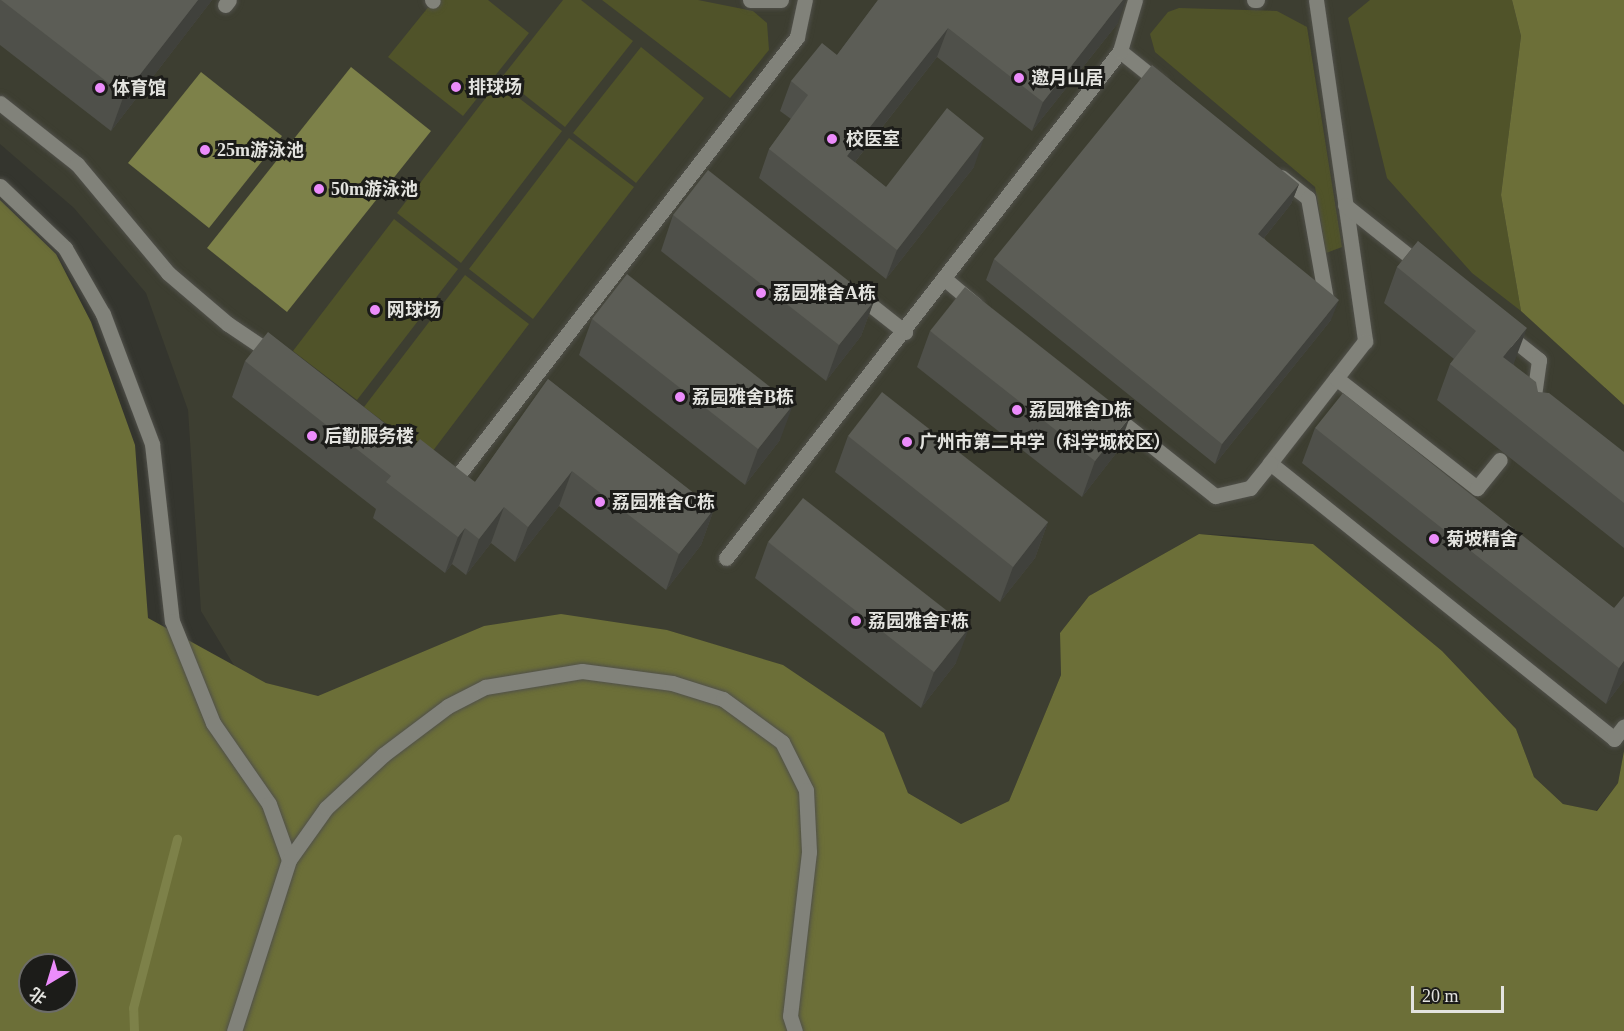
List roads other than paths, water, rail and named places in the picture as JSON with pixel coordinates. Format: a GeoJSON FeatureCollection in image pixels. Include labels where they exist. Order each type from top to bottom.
{"type":"FeatureCollection","features":[{"type":"Feature","properties":{"kind":"street"},"geometry":{"type":"LineString","coordinates":[[750,0],[781,0]]}},
{"type":"Feature","properties":{"kind":"street"},"geometry":{"type":"LineString","coordinates":[[429,475],[447,489],[797,37],[804,0]]}},
{"type":"Feature","properties":{"kind":"street"},"geometry":{"type":"LineString","coordinates":[[726,558],[946,280],[1120,51],[1135,0]]}},
{"type":"Feature","properties":{"kind":"street"},"geometry":{"type":"LineString","coordinates":[[1094,399],[1215,496],[1250,488],[1365,341],[1316,0]]}},
{"type":"Feature","properties":{"kind":"street"},"geometry":{"type":"LineString","coordinates":[[1120,51],[1176,95]]}},
{"type":"Feature","properties":{"kind":"street"},"geometry":{"type":"LineString","coordinates":[[0,103],[77,164],[168,273],[228,324],[286,363]]}},
{"type":"Feature","properties":{"kind":"street"},"geometry":{"type":"LineString","coordinates":[[696,166],[714,181]]}},
{"type":"Feature","properties":{"kind":"street"},"geometry":{"type":"LineString","coordinates":[[1270,169],[1308,198],[1326,299]]}},
{"type":"Feature","properties":{"kind":"street"},"geometry":{"type":"LineString","coordinates":[[0,186],[64,248],[103,314],[152,444],[172,621],[213,723],[269,804],[289,860]]}},
{"type":"Feature","properties":{"kind":"street"},"geometry":{"type":"LineString","coordinates":[[1345,205],[1438,279]]}},
{"type":"Feature","properties":{"kind":"street"},"geometry":{"type":"LineString","coordinates":[[946,280],[992,318]]}},
{"type":"Feature","properties":{"kind":"street"},"geometry":{"type":"LineString","coordinates":[[841,282],[905,332]]}},
{"type":"Feature","properties":{"kind":"street"},"geometry":{"type":"LineString","coordinates":[[1493,323],[1539,360],[1530,394],[1544,405],[1538,412]]}},
{"type":"Feature","properties":{"kind":"street"},"geometry":{"type":"LineString","coordinates":[[1336,378],[1477,488],[1500,460]]}},
{"type":"Feature","properties":{"kind":"street"},"geometry":{"type":"LineString","coordinates":[[1270,463],[1614,739],[1624,726]]}},
{"type":"Feature","properties":{"kind":"street"},"geometry":{"type":"LineString","coordinates":[[234,1031],[289,860],[326,808],[383,755],[448,706],[485,687],[524,677],[582,671],[672,683],[723,699],[782,742],[806,790],[809,852],[790,1016],[795,1031]]}},
{"type":"Feature","properties":{"kind":"waterway"},"geometry":{"type":"LineString","coordinates":[[134,1031],[133,1008],[177,839]]}},
{"type":"Feature","properties":{"kind":"place","name":"邀月山居"},"geometry":{"type":"Point","coordinates":[1019,78]}},
{"type":"Feature","properties":{"kind":"place","name":"排球场"},"geometry":{"type":"Point","coordinates":[456,87]}},
{"type":"Feature","properties":{"kind":"place","name":"体育馆"},"geometry":{"type":"Point","coordinates":[100,88]}},
{"type":"Feature","properties":{"kind":"place","name":"校医室"},"geometry":{"type":"Point","coordinates":[832,139]}},
{"type":"Feature","properties":{"kind":"place","name":"25m游泳池"},"geometry":{"type":"Point","coordinates":[205,150]}},
{"type":"Feature","properties":{"kind":"place","name":"50m游泳池"},"geometry":{"type":"Point","coordinates":[319,189]}},
{"type":"Feature","properties":{"kind":"place","name":"荔园雅舍A栋"},"geometry":{"type":"Point","coordinates":[761,293]}},
{"type":"Feature","properties":{"kind":"place","name":"网球场"},"geometry":{"type":"Point","coordinates":[375,310]}},
{"type":"Feature","properties":{"kind":"place","name":"荔园雅舍B栋"},"geometry":{"type":"Point","coordinates":[680,397]}},
{"type":"Feature","properties":{"kind":"place","name":"荔园雅舍D栋"},"geometry":{"type":"Point","coordinates":[1017,410]}},
{"type":"Feature","properties":{"kind":"place","name":"后勤服务楼"},"geometry":{"type":"Point","coordinates":[312,436]}},
{"type":"Feature","properties":{"kind":"place","name":"广州市第二中学（科学城校区）"},"geometry":{"type":"Point","coordinates":[907,442]}},
{"type":"Feature","properties":{"kind":"place","name":"荔园雅舍C栋"},"geometry":{"type":"Point","coordinates":[600,502]}},
{"type":"Feature","properties":{"kind":"place","name":"菊坡精舍"},"geometry":{"type":"Point","coordinates":[1434,539]}},
{"type":"Feature","properties":{"kind":"place","name":"荔园雅舍F栋"},"geometry":{"type":"Point","coordinates":[856,621]}}]}
